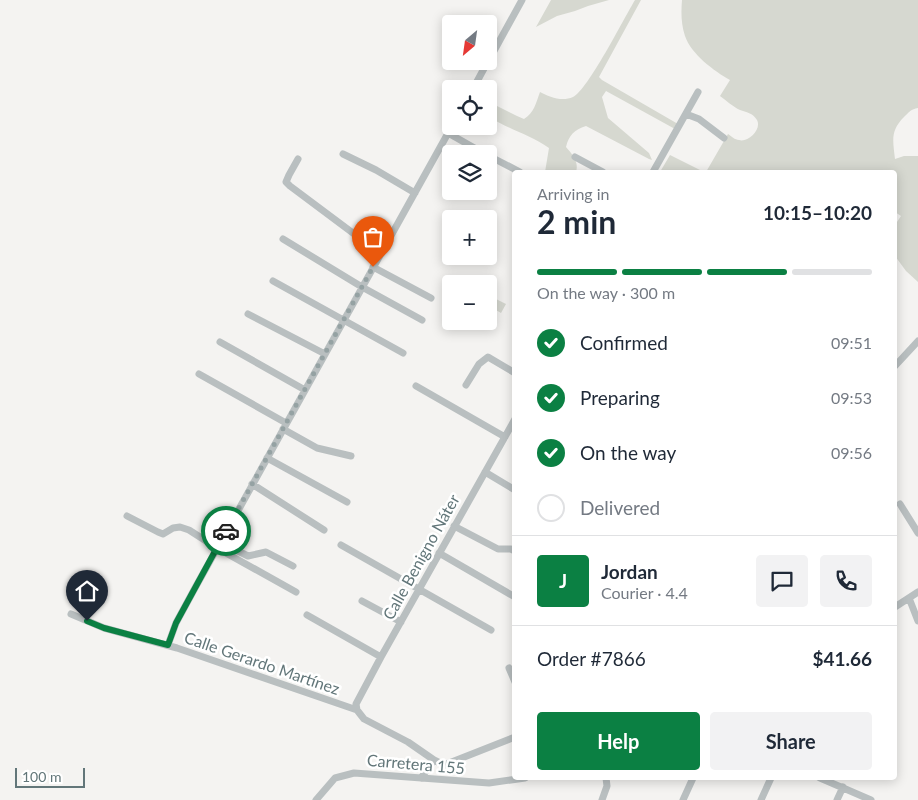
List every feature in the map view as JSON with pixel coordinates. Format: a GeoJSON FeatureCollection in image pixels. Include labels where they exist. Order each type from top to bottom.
{"type":"FeatureCollection","features":[{"type":"Feature","properties":{"kind":"street"},"geometry":{"type":"LineString","coordinates":[[498,43],[522,0]]}},
{"type":"Feature","properties":{"kind":"street"},"geometry":{"type":"LineString","coordinates":[[654,170],[698,92]]}},
{"type":"Feature","properties":{"kind":"street"},"geometry":{"type":"LineString","coordinates":[[686,114],[699,119],[724,138]]}},
{"type":"Feature","properties":{"kind":"street"},"geometry":{"type":"LineString","coordinates":[[168,645],[176,623],[218,545],[447,135]]}},
{"type":"Feature","properties":{"kind":"street"},"geometry":{"type":"LineString","coordinates":[[457,135],[472,145]]}},
{"type":"Feature","properties":{"kind":"street"},"geometry":{"type":"LineString","coordinates":[[343,154],[376,170],[415,193]]}},
{"type":"Feature","properties":{"kind":"street"},"geometry":{"type":"LineString","coordinates":[[575,157],[599,170]]}},
{"type":"Feature","properties":{"kind":"street"},"geometry":{"type":"LineString","coordinates":[[298,159],[286,182],[380,254]]}},
{"type":"Feature","properties":{"kind":"street"},"geometry":{"type":"LineString","coordinates":[[497,160],[516,170]]}},
{"type":"Feature","properties":{"kind":"street"},"geometry":{"type":"LineString","coordinates":[[283,239],[362,287],[422,320]]}},
{"type":"Feature","properties":{"kind":"street"},"geometry":{"type":"LineString","coordinates":[[373,267],[431,298]]}},
{"type":"Feature","properties":{"kind":"street"},"geometry":{"type":"LineString","coordinates":[[273,281],[403,353]]}},
{"type":"Feature","properties":{"kind":"street"},"geometry":{"type":"LineString","coordinates":[[248,314],[324,354]]}},
{"type":"Feature","properties":{"kind":"street"},"geometry":{"type":"LineString","coordinates":[[897,364],[918,341]]}},
{"type":"Feature","properties":{"kind":"street"},"geometry":{"type":"LineString","coordinates":[[220,342],[305,390]]}},
{"type":"Feature","properties":{"kind":"street"},"geometry":{"type":"LineString","coordinates":[[466,385],[479,364],[488,357],[512,371]]}},
{"type":"Feature","properties":{"kind":"street"},"geometry":{"type":"LineString","coordinates":[[199,374],[285,426],[316,448],[351,456]]}},
{"type":"Feature","properties":{"kind":"street"},"geometry":{"type":"LineString","coordinates":[[416,386],[505,437]]}},
{"type":"Feature","properties":{"kind":"street","name":"Calle Benigno Náter"},"geometry":{"type":"LineString","coordinates":[[356,710],[356,704],[400,622],[512,425]]}},
{"type":"Feature","properties":{"kind":"street"},"geometry":{"type":"LineString","coordinates":[[267,458],[347,502]]}},
{"type":"Feature","properties":{"kind":"street"},"geometry":{"type":"LineString","coordinates":[[485,472],[512,488]]}},
{"type":"Feature","properties":{"kind":"street"},"geometry":{"type":"LineString","coordinates":[[252,484],[324,530]]}},
{"type":"Feature","properties":{"kind":"street"},"geometry":{"type":"LineString","coordinates":[[900,504],[918,533]]}},
{"type":"Feature","properties":{"kind":"street"},"geometry":{"type":"LineString","coordinates":[[127,516],[163,534],[173,528],[180,527],[189,530],[218,545],[296,592]]}},
{"type":"Feature","properties":{"kind":"street"},"geometry":{"type":"LineString","coordinates":[[454,526],[498,549],[512,550]]}},
{"type":"Feature","properties":{"kind":"street"},"geometry":{"type":"LineString","coordinates":[[341,544],[491,630]]}},
{"type":"Feature","properties":{"kind":"street"},"geometry":{"type":"LineString","coordinates":[[218,545],[248,556],[266,552],[293,566]]}},
{"type":"Feature","properties":{"kind":"street"},"geometry":{"type":"LineString","coordinates":[[439,553],[512,595]]}},
{"type":"Feature","properties":{"kind":"street"},"geometry":{"type":"LineString","coordinates":[[897,607],[918,592]]}},
{"type":"Feature","properties":{"kind":"street"},"geometry":{"type":"LineString","coordinates":[[909,598],[918,621]]}},
{"type":"Feature","properties":{"kind":"street"},"geometry":{"type":"LineString","coordinates":[[362,601],[400,622]]}},
{"type":"Feature","properties":{"kind":"street","name":"Calle Gerardo Martínez"},"geometry":{"type":"LineString","coordinates":[[70,614],[104,628],[168,645],[356,710],[364,719],[408,742],[434,760]]}},
{"type":"Feature","properties":{"kind":"street"},"geometry":{"type":"LineString","coordinates":[[307,615],[381,657]]}},
{"type":"Feature","properties":{"kind":"street"},"geometry":{"type":"LineString","coordinates":[[509,668],[512,675]]}},
{"type":"Feature","properties":{"kind":"street"},"geometry":{"type":"LineString","coordinates":[[421,778],[434,760],[444,765],[512,738]]}},
{"type":"Feature","properties":{"kind":"street","name":"Carretera 155"},"geometry":{"type":"LineString","coordinates":[[316,800],[335,778],[354,772],[489,783],[512,780]]}},
{"type":"Feature","properties":{"kind":"street"},"geometry":{"type":"LineString","coordinates":[[602,800],[607,786],[606,780]]}},
{"type":"Feature","properties":{"kind":"street"},"geometry":{"type":"LineString","coordinates":[[683,800],[692,780]]}},
{"type":"Feature","properties":{"kind":"street"},"geometry":{"type":"LineString","coordinates":[[761,800],[770,780]]}},
{"type":"Feature","properties":{"kind":"street"},"geometry":{"type":"LineString","coordinates":[[825,780],[871,800]]}},
{"type":"Feature","properties":{"kind":"street"},"geometry":{"type":"LineString","coordinates":[[837,800],[843,788]]}},
{"type":"Feature","properties":{"kind":"shaded area"},"geometry":{"type":"Polygon","coordinates":[[[551,0],[609,0],[557,16],[536,27],[551,0]]]}},
{"type":"Feature","properties":{"kind":"shaded area"},"geometry":{"type":"Polygon","coordinates":[[[635,0],[641,0],[599,77],[678,124],[675,129],[606,91],[602,97],[608,118],[649,153],[652,160],[586,126],[578,129],[573,134],[566,147],[576,162],[576,170],[545,170],[549,148],[497,121],[497,106],[524,119],[532,111],[540,92],[560,99],[573,97],[580,92],[635,0]]]}},
{"type":"Feature","properties":{"kind":"shaded area"},"geometry":{"type":"Polygon","coordinates":[[[682,0],[918,0],[918,108],[910,111],[896,127],[893,141],[895,159],[904,156],[918,156],[918,282],[906,271],[897,259],[897,222],[901,216],[897,213],[897,170],[707,170],[728,134],[738,140],[746,139],[756,131],[758,124],[754,116],[737,109],[720,96],[730,80],[717,72],[692,49],[685,36],[681,14],[682,0]]]}},
{"type":"Feature","properties":{"kind":"shaded area"},"geometry":{"type":"Polygon","coordinates":[[[670,155],[700,170],[661,170],[670,155]]]}},
{"type":"Feature","properties":{"kind":"shaded area"},"geometry":{"type":"Polygon","coordinates":[[[497,300],[506,304],[501,313],[497,311],[497,300]]]}},
{"type":"Feature","properties":{"kind":"way so far"},"geometry":{"type":"LineString","coordinates":[[226,531],[373,267]]}},
{"type":"Feature","properties":{"kind":"route"},"geometry":{"type":"LineString","coordinates":[[87,621],[104,628],[168,645],[176,623],[226,531]]}}]}
